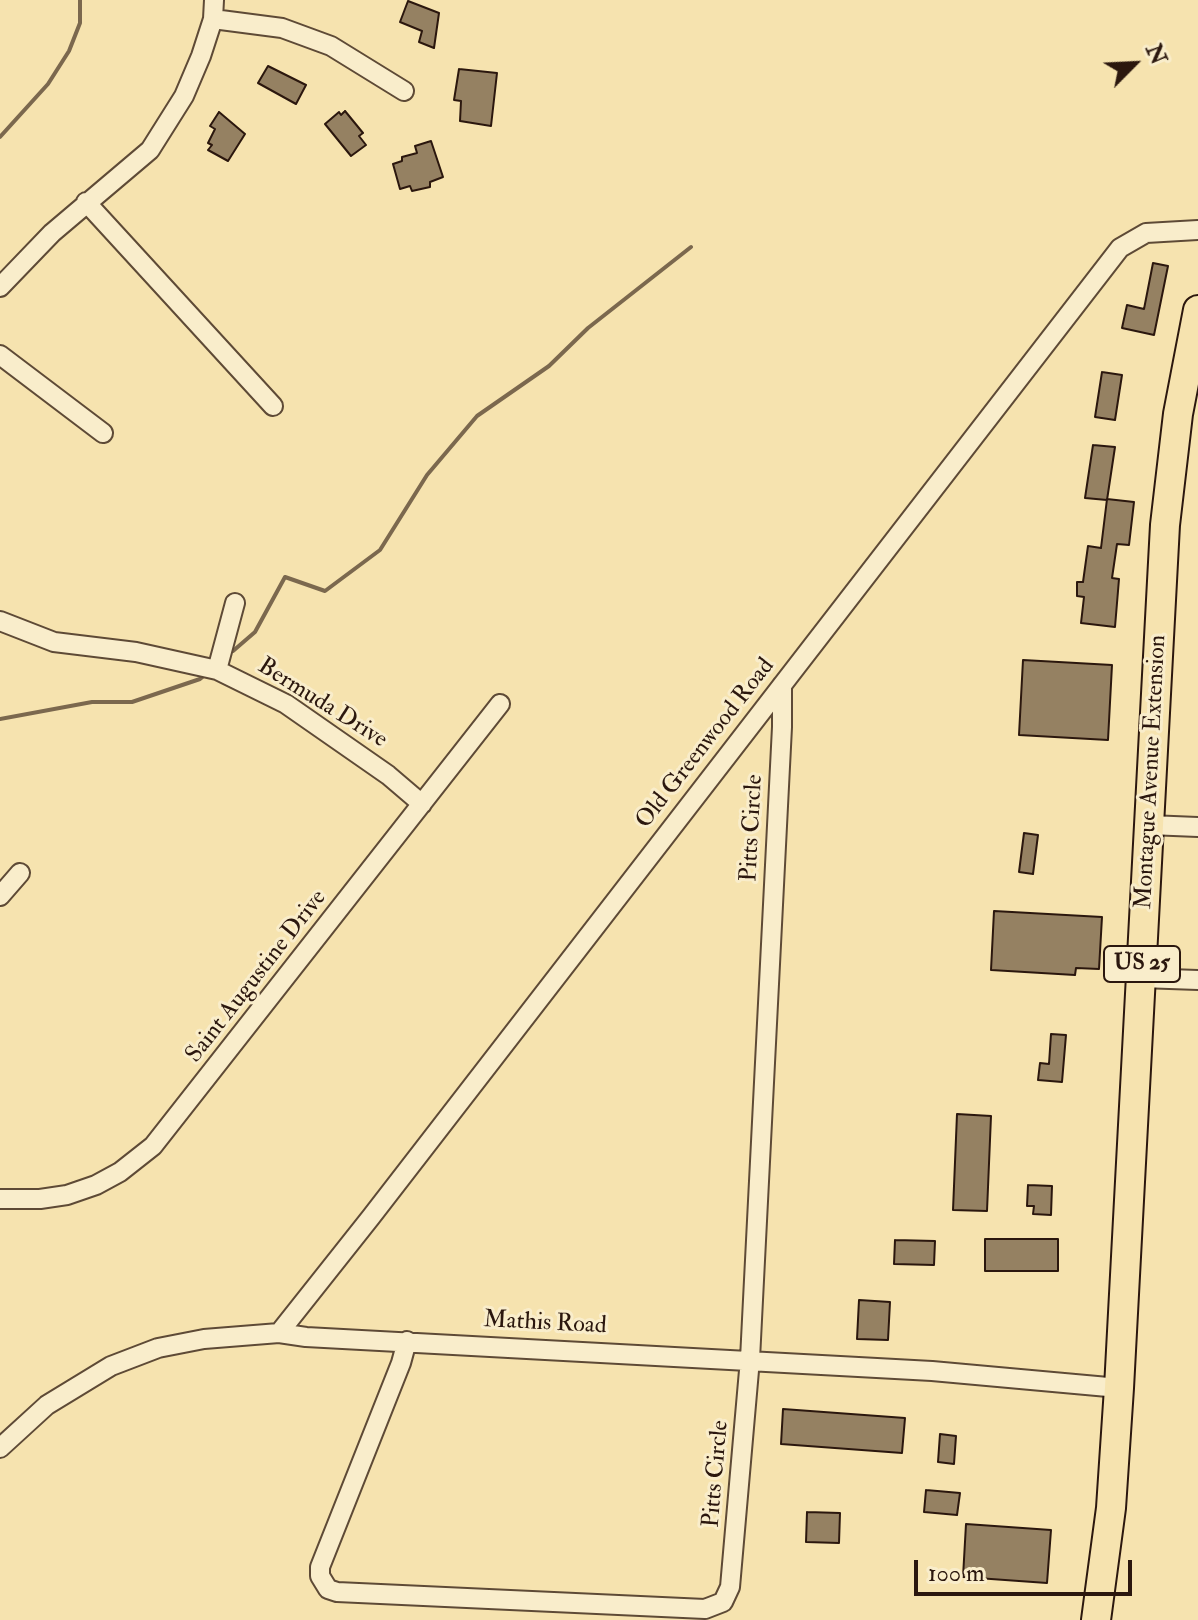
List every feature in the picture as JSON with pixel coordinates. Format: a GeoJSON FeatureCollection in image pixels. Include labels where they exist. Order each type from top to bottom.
{"type":"FeatureCollection","features":[{"type":"Feature","properties":{"kind":"highway","name":"Montague Avenue Extension"},"geometry":{"type":"LineString","coordinates":[[1096,1620],[1111,1508],[1119,1388],[1170,471],[1186,362],[1198,310]]}},
{"type":"Feature","properties":{"kind":"street"},"geometry":{"type":"LineString","coordinates":[[0,287],[52,233],[150,150],[184,96],[213,19],[214,0]]}},
{"type":"Feature","properties":{"kind":"street"},"geometry":{"type":"LineString","coordinates":[[213,19],[282,28],[319,42],[378,73],[404,91]]}},
{"type":"Feature","properties":{"kind":"street"},"geometry":{"type":"LineString","coordinates":[[86,202],[273,406]]}},
{"type":"Feature","properties":{"kind":"street","name":"Old Greenwood Road"},"geometry":{"type":"LineString","coordinates":[[279,1333],[1120,248],[1146,233],[1198,230]]}},
{"type":"Feature","properties":{"kind":"street"},"geometry":{"type":"LineString","coordinates":[[0,355],[103,433]]}},
{"type":"Feature","properties":{"kind":"street"},"geometry":{"type":"LineString","coordinates":[[217,670],[235,603]]}},
{"type":"Feature","properties":{"kind":"street","name":"Bermuda Drive"},"geometry":{"type":"LineString","coordinates":[[0,621],[54,642],[136,652],[217,670],[286,704],[388,775],[422,804]]}},
{"type":"Feature","properties":{"kind":"street","name":"Pitts Circle"},"geometry":{"type":"LineString","coordinates":[[407,1341],[320,1567],[323,1583],[332,1591],[705,1609],[718,1606],[729,1595],[750,1359],[782,685]]}},
{"type":"Feature","properties":{"kind":"street","name":"Saint Augustine Drive"},"geometry":{"type":"LineString","coordinates":[[0,1199],[40,1199],[82,1190],[120,1172],[153,1146],[500,704]]}},
{"type":"Feature","properties":{"kind":"street"},"geometry":{"type":"LineString","coordinates":[[1149,825],[1198,827]]}},
{"type":"Feature","properties":{"kind":"street"},"geometry":{"type":"LineString","coordinates":[[0,896],[20,873]]}},
{"type":"Feature","properties":{"kind":"street"},"geometry":{"type":"LineString","coordinates":[[1141,978],[1198,980]]}},
{"type":"Feature","properties":{"kind":"street","name":"Mathis Road"},"geometry":{"type":"LineString","coordinates":[[0,1448],[36,1414],[68,1390],[123,1361],[158,1348],[204,1339],[279,1333],[750,1359],[1119,1388]]}},
{"type":"Feature","properties":{"kind":"building"},"geometry":{"type":"Polygon","coordinates":[[[408,1],[439,13],[434,48],[419,42],[422,31],[400,22],[408,1]]]}},
{"type":"Feature","properties":{"kind":"building"},"geometry":{"type":"Polygon","coordinates":[[[268,66],[306,85],[296,104],[258,83],[268,66]]]}},
{"type":"Feature","properties":{"kind":"building"},"geometry":{"type":"Polygon","coordinates":[[[459,69],[497,73],[491,126],[460,121],[461,101],[454,100],[459,69]]]}},
{"type":"Feature","properties":{"kind":"building"},"geometry":{"type":"Polygon","coordinates":[[[345,111],[363,133],[359,136],[366,145],[351,156],[325,124],[339,112],[341,115],[345,111]]]}},
{"type":"Feature","properties":{"kind":"building"},"geometry":{"type":"Polygon","coordinates":[[[219,112],[245,134],[228,161],[208,150],[215,129],[210,126],[219,112]]]}},
{"type":"Feature","properties":{"kind":"building"},"geometry":{"type":"Polygon","coordinates":[[[431,141],[443,177],[430,182],[430,187],[412,191],[410,186],[400,189],[393,164],[402,161],[402,157],[417,153],[415,146],[431,141]]]}},
{"type":"Feature","properties":{"kind":"building"},"geometry":{"type":"Polygon","coordinates":[[[1153,263],[1168,266],[1154,335],[1122,328],[1127,305],[1144,309],[1153,263]]]}},
{"type":"Feature","properties":{"kind":"building"},"geometry":{"type":"Polygon","coordinates":[[[1102,372],[1122,375],[1115,420],[1095,417],[1102,372]]]}},
{"type":"Feature","properties":{"kind":"building"},"geometry":{"type":"Polygon","coordinates":[[[1093,445],[1115,447],[1107,500],[1085,498],[1093,445]]]}},
{"type":"Feature","properties":{"kind":"building"},"geometry":{"type":"Polygon","coordinates":[[[1107,499],[1134,502],[1129,545],[1117,544],[1112,578],[1119,579],[1115,627],[1081,623],[1084,597],[1077,596],[1077,582],[1083,582],[1088,546],[1101,548],[1107,499]]]}},
{"type":"Feature","properties":{"kind":"building"},"geometry":{"type":"Polygon","coordinates":[[[1023,660],[1112,665],[1108,740],[1019,735],[1023,660]]]}},
{"type":"Feature","properties":{"kind":"building"},"geometry":{"type":"Polygon","coordinates":[[[1024,833],[1038,835],[1033,874],[1019,872],[1024,833]]]}},
{"type":"Feature","properties":{"kind":"building"},"geometry":{"type":"Polygon","coordinates":[[[994,911],[1102,917],[1099,969],[1076,968],[1075,975],[991,970],[994,911]]]}},
{"type":"Feature","properties":{"kind":"building"},"geometry":{"type":"Polygon","coordinates":[[[1051,1034],[1066,1035],[1062,1082],[1038,1080],[1040,1063],[1049,1064],[1051,1034]]]}},
{"type":"Feature","properties":{"kind":"building"},"geometry":{"type":"Polygon","coordinates":[[[957,1114],[991,1116],[987,1211],[953,1210],[957,1114]]]}},
{"type":"Feature","properties":{"kind":"building"},"geometry":{"type":"Polygon","coordinates":[[[1028,1185],[1052,1186],[1051,1215],[1033,1214],[1034,1206],[1027,1206],[1028,1185]]]}},
{"type":"Feature","properties":{"kind":"building"},"geometry":{"type":"Polygon","coordinates":[[[985,1239],[1058,1239],[1058,1271],[985,1271],[985,1239]]]}},
{"type":"Feature","properties":{"kind":"building"},"geometry":{"type":"Polygon","coordinates":[[[895,1240],[935,1241],[934,1265],[894,1264],[895,1240]]]}},
{"type":"Feature","properties":{"kind":"building"},"geometry":{"type":"Polygon","coordinates":[[[859,1300],[890,1302],[888,1340],[857,1339],[859,1300]]]}},
{"type":"Feature","properties":{"kind":"building"},"geometry":{"type":"Polygon","coordinates":[[[783,1409],[905,1418],[902,1453],[781,1444],[783,1409]]]}},
{"type":"Feature","properties":{"kind":"building"},"geometry":{"type":"Polygon","coordinates":[[[940,1434],[956,1436],[954,1464],[938,1462],[940,1434]]]}},
{"type":"Feature","properties":{"kind":"building"},"geometry":{"type":"Polygon","coordinates":[[[926,1490],[960,1493],[957,1515],[924,1512],[926,1490]]]}},
{"type":"Feature","properties":{"kind":"building"},"geometry":{"type":"Polygon","coordinates":[[[807,1512],[840,1513],[839,1543],[806,1542],[807,1512]]]}},
{"type":"Feature","properties":{"kind":"building"},"geometry":{"type":"Polygon","coordinates":[[[966,1524],[1051,1530],[1047,1583],[963,1577],[966,1524]]]}},
{"type":"Feature","properties":{"kind":"waterway"},"geometry":{"type":"LineString","coordinates":[[0,137],[48,84],[69,51],[80,23],[80,0]]}},
{"type":"Feature","properties":{"kind":"waterway"},"geometry":{"type":"LineString","coordinates":[[233,651],[255,632],[285,577],[325,591],[380,550],[427,475],[477,416],[549,366],[588,328],[691,247]]}},
{"type":"Feature","properties":{"kind":"waterway"},"geometry":{"type":"LineString","coordinates":[[0,719],[92,702],[132,702],[200,679],[206,674]]}}]}
